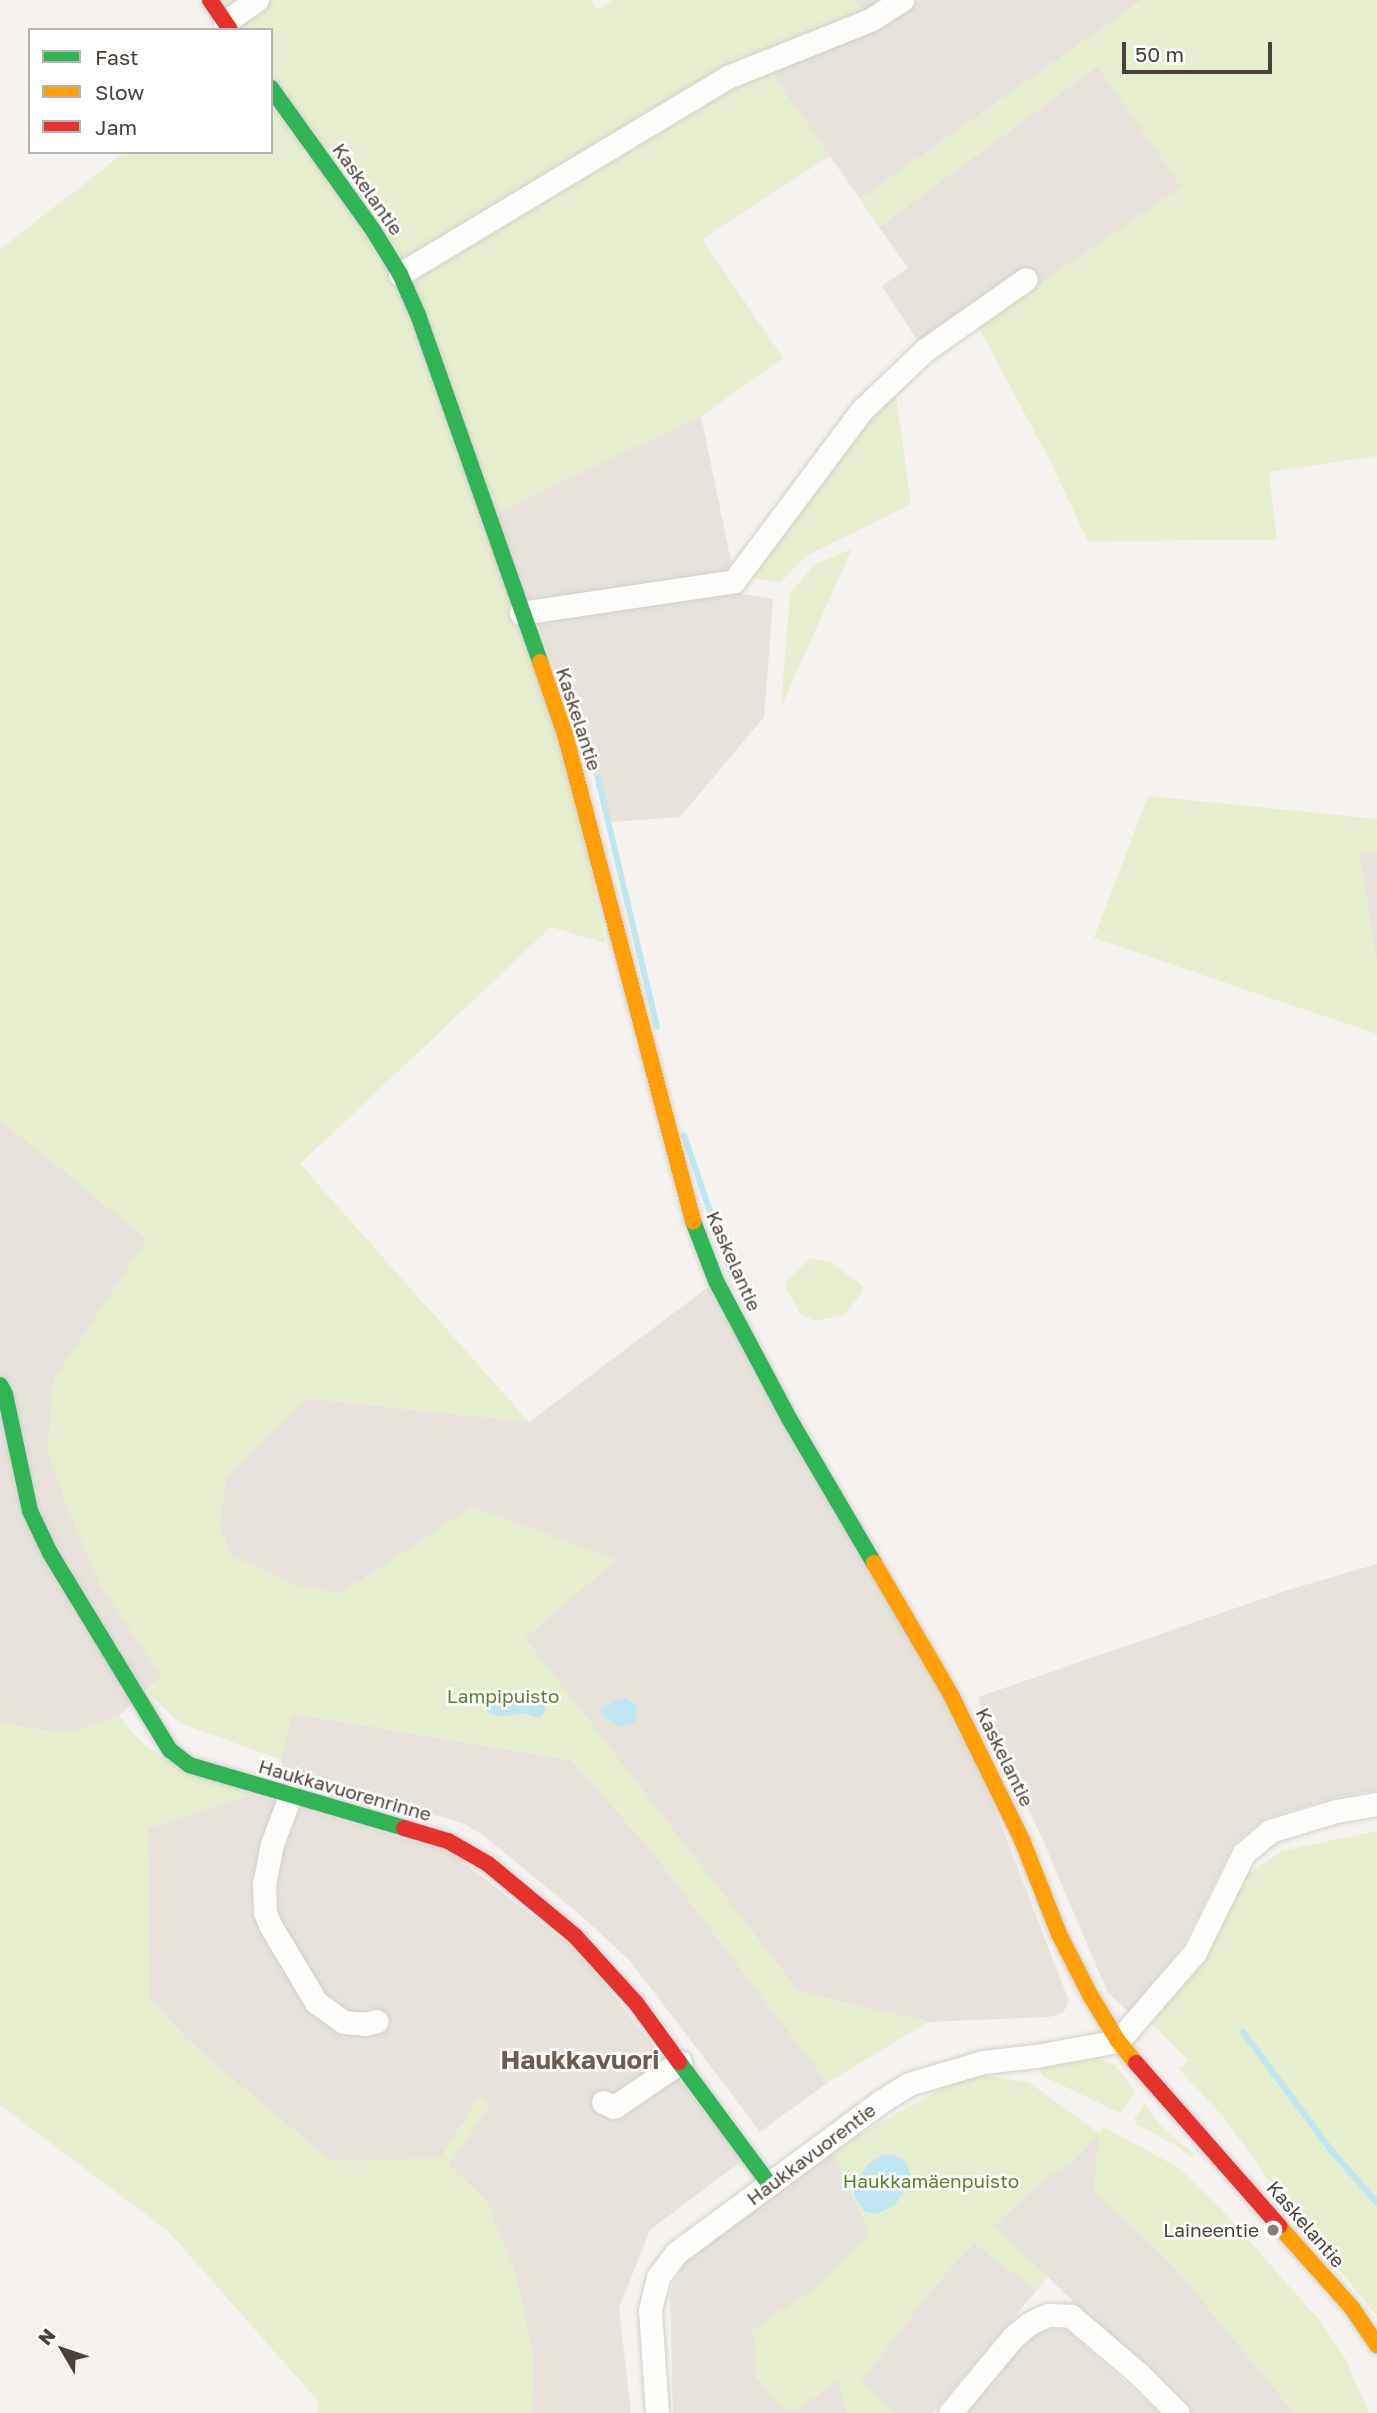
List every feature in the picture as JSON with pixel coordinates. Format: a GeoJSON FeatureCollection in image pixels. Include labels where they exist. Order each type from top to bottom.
{"type":"FeatureCollection","features":[{"type":"Feature","properties":{"kind":"street"},"geometry":{"type":"LineString","coordinates":[[210,0],[227,26],[257,0]]}},
{"type":"Feature","properties":{"kind":"street"},"geometry":{"type":"LineString","coordinates":[[400,274],[730,76],[870,20],[902,0]]}},
{"type":"Feature","properties":{"kind":"street","name":"Kaskelantie"},"geometry":{"type":"LineString","coordinates":[[273,91],[373,230],[400,274],[418,315],[565,734],[687,1206],[716,1281],[790,1420],[951,1695],[1022,1840],[1059,1934],[1090,1995],[1118,2040],[1352,2308],[1377,2345]]}},
{"type":"Feature","properties":{"kind":"street"},"geometry":{"type":"LineString","coordinates":[[522,613],[734,581],[862,410],[925,350],[1026,279]]}},
{"type":"Feature","properties":{"kind":"street","name":"Haukkavuorenrinne"},"geometry":{"type":"LineString","coordinates":[[0,1385],[21,1463],[27,1505],[50,1553],[154,1729],[170,1750],[189,1765],[448,1841],[471,1852],[583,1945],[635,2003],[770,2185]]}},
{"type":"Feature","properties":{"kind":"street"},"geometry":{"type":"LineString","coordinates":[[290,1796],[272,1844],[264,1884],[265,1912],[270,1925],[316,2002],[344,2022],[365,2024],[377,2021]]}},
{"type":"Feature","properties":{"kind":"street"},"geometry":{"type":"LineString","coordinates":[[1118,2040],[1195,1952],[1244,1853],[1270,1831],[1336,1811],[1377,1804]]}},
{"type":"Feature","properties":{"kind":"street","name":"Haukkavuorentie"},"geometry":{"type":"LineString","coordinates":[[657,2413],[650,2310],[658,2277],[676,2253],[880,2102],[909,2084],[983,2062],[1036,2056],[1118,2040]]}},
{"type":"Feature","properties":{"kind":"street"},"geometry":{"type":"LineString","coordinates":[[603,2102],[614,2106],[680,2062]]}},
{"type":"Feature","properties":{"kind":"street"},"geometry":{"type":"LineString","coordinates":[[950,2413],[1013,2337],[1030,2323],[1048,2315],[1071,2316],[1139,2374],[1178,2413]]}},
{"type":"Feature","properties":{"kind":"shaded area"},"geometry":{"type":"Polygon","coordinates":[[[854,0],[1142,0],[860,199],[765,64],[869,20],[854,0]]]}},
{"type":"Feature","properties":{"kind":"shaded area"},"geometry":{"type":"Polygon","coordinates":[[[1098,66],[1182,187],[978,326],[921,346],[882,286],[908,268],[879,227],[1098,66]]]}},
{"type":"Feature","properties":{"kind":"shaded area"},"geometry":{"type":"Polygon","coordinates":[[[701,416],[733,571],[728,592],[773,599],[764,717],[680,817],[611,822],[496,512],[701,416]]]}},
{"type":"Feature","properties":{"kind":"shaded area"},"geometry":{"type":"Polygon","coordinates":[[[1377,851],[1377,963],[1359,853],[1377,851]]]}},
{"type":"Feature","properties":{"kind":"shaded area"},"geometry":{"type":"Polygon","coordinates":[[[0,1120],[148,1239],[53,1381],[100,1584],[162,1676],[119,1716],[68,1734],[0,1723],[0,1120]]]}},
{"type":"Feature","properties":{"kind":"shaded area"},"geometry":{"type":"Polygon","coordinates":[[[716,1281],[951,1695],[1069,2001],[1063,2013],[1049,2017],[928,2022],[799,1992],[524,1638],[616,1560],[472,1507],[340,1594],[290,1584],[230,1555],[220,1526],[225,1479],[306,1398],[529,1422],[716,1281]]]}},
{"type":"Feature","properties":{"kind":"shaded area"},"geometry":{"type":"Polygon","coordinates":[[[1377,1564],[1377,1790],[1333,1798],[1264,1819],[1234,1844],[1184,1944],[1129,2012],[1108,1993],[1038,1829],[986,1723],[978,1697],[1288,1590],[1377,1564]]]}},
{"type":"Feature","properties":{"kind":"shaded area"},"geometry":{"type":"Polygon","coordinates":[[[291,1713],[571,1760],[646,1844],[801,2048],[734,2097],[630,1961],[585,1919],[483,1835],[463,1823],[284,1773],[281,1760],[291,1713]]]}},
{"type":"Feature","properties":{"kind":"shaded area"},"geometry":{"type":"Polygon","coordinates":[[[252,1794],[450,1852],[579,1952],[743,2160],[650,2230],[619,2308],[631,2413],[532,2413],[533,2351],[487,2202],[448,2165],[489,2105],[479,2098],[440,2159],[330,2161],[188,2041],[150,1998],[148,1828],[252,1794]]]}},
{"type":"Feature","properties":{"kind":"shaded area"},"geometry":{"type":"Polygon","coordinates":[[[801,2048],[827,2083],[760,2132],[734,2097],[801,2048]]]}},
{"type":"Feature","properties":{"kind":"shaded area"},"geometry":{"type":"Polygon","coordinates":[[[1028,2082],[1100,2134],[1094,2191],[1171,2263],[1295,2413],[1190,2413],[1048,2277],[933,2413],[673,2413],[670,2290],[686,2261],[832,2150],[1028,2082]]]}},
{"type":"Feature","properties":{"kind":"shaded area"},"geometry":{"type":"Polygon","coordinates":[[[1035,2330],[1067,2330],[1160,2413],[965,2413],[1022,2340],[1035,2330]]]}},
{"type":"Feature","properties":{"kind":"green space","name":"Lampipuisto"},"geometry":{"type":"Polygon","coordinates":[[[210,0],[591,0],[596,10],[613,0],[854,0],[870,20],[765,64],[400,274],[565,734],[605,943],[551,927],[300,1164],[529,1422],[307,1398],[225,1479],[220,1526],[230,1555],[290,1584],[340,1594],[472,1507],[616,1560],[525,1638],[799,1992],[928,2022],[827,2083],[646,1844],[571,1760],[292,1713],[281,1760],[180,1723],[147,1692],[161,1676],[100,1584],[67,1508],[47,1450],[53,1381],[147,1239],[0,1120],[0,249],[122,154],[273,154],[273,28],[229,28],[210,0]]]}},
{"type":"Feature","properties":{"kind":"green space"},"geometry":{"type":"Polygon","coordinates":[[[1142,0],[1377,0],[1377,456],[1269,472],[1277,540],[1088,541],[1051,463],[978,326],[1181,187],[1098,66],[879,227],[860,199],[1142,0]]]}},
{"type":"Feature","properties":{"kind":"green space"},"geometry":{"type":"Polygon","coordinates":[[[766,65],[830,156],[702,239],[783,358],[701,416],[496,512],[407,275],[766,65]]]}},
{"type":"Feature","properties":{"kind":"green space"},"geometry":{"type":"Polygon","coordinates":[[[895,388],[911,504],[806,556],[780,583],[747,577],[866,415],[895,388]]]}},
{"type":"Feature","properties":{"kind":"green space"},"geometry":{"type":"Polygon","coordinates":[[[852,549],[781,707],[790,593],[815,564],[852,549]]]}},
{"type":"Feature","properties":{"kind":"green space"},"geometry":{"type":"Polygon","coordinates":[[[1148,796],[1377,819],[1377,851],[1359,853],[1377,963],[1377,1034],[1094,938],[1148,796]]]}},
{"type":"Feature","properties":{"kind":"green space"},"geometry":{"type":"Polygon","coordinates":[[[809,1259],[829,1261],[862,1285],[863,1292],[844,1315],[814,1321],[800,1313],[786,1289],[788,1279],[809,1259]]]}},
{"type":"Feature","properties":{"kind":"green space"},"geometry":{"type":"Polygon","coordinates":[[[119,1716],[141,1742],[160,1756],[252,1794],[148,1828],[150,1998],[188,2041],[331,2161],[440,2159],[480,2098],[489,2105],[449,2165],[487,2202],[515,2271],[533,2351],[532,2413],[318,2413],[317,2400],[168,2231],[0,2105],[0,1723],[68,1734],[119,1716]]]}},
{"type":"Feature","properties":{"kind":"green space"},"geometry":{"type":"Polygon","coordinates":[[[1377,1831],[1377,2316],[1286,2205],[1226,2120],[1179,2069],[1189,2061],[1152,2023],[1205,1961],[1248,1874],[1282,1851],[1377,1831]]]}},
{"type":"Feature","properties":{"kind":"green space"},"geometry":{"type":"Polygon","coordinates":[[[1100,2059],[1115,2065],[1135,2091],[1120,2113],[1043,2076],[1038,2066],[1100,2059]]]}},
{"type":"Feature","properties":{"kind":"green space","name":"Haukkamäenpuisto"},"geometry":{"type":"Polygon","coordinates":[[[969,2073],[1028,2082],[1099,2133],[1104,2127],[1179,2168],[1220,2208],[1319,2320],[1344,2356],[1369,2413],[1295,2413],[1171,2263],[1093,2191],[1099,2135],[1072,2163],[1048,2176],[994,2226],[1048,2277],[1037,2291],[974,2244],[935,2286],[861,2382],[894,2413],[846,2413],[838,2380],[797,2410],[782,2409],[755,2376],[757,2353],[752,2330],[813,2289],[870,2235],[832,2150],[969,2073]]]}},
{"type":"Feature","properties":{"kind":"green space"},"geometry":{"type":"Polygon","coordinates":[[[1144,2104],[1162,2127],[1194,2154],[1192,2158],[1174,2144],[1137,2125],[1134,2119],[1144,2104]]]}},
{"type":"Feature","properties":{"kind":"water"},"geometry":{"type":"Polygon","coordinates":[[[485,1696],[540,1702],[545,1704],[546,1711],[539,1718],[522,1713],[501,1717],[489,1713],[478,1698],[485,1696]]]}},
{"type":"Feature","properties":{"kind":"water"},"geometry":{"type":"Polygon","coordinates":[[[625,1699],[636,1704],[637,1716],[635,1723],[619,1727],[605,1717],[602,1709],[614,1700],[625,1699]]]}},
{"type":"Feature","properties":{"kind":"water"},"geometry":{"type":"Polygon","coordinates":[[[882,2155],[893,2155],[905,2161],[913,2179],[894,2206],[876,2214],[865,2212],[856,2200],[852,2187],[867,2165],[882,2155]]]}},
{"type":"Feature","properties":{"kind":"waterway"},"geometry":{"type":"LineString","coordinates":[[598,779],[657,1026]]}},
{"type":"Feature","properties":{"kind":"waterway"},"geometry":{"type":"LineString","coordinates":[[684,1135],[731,1273]]}},
{"type":"Feature","properties":{"kind":"waterway"},"geometry":{"type":"LineString","coordinates":[[1243,2032],[1331,2150],[1377,2203]]}},
{"type":"Feature","properties":{"kind":"traffic: fast"},"geometry":{"type":"LineString","coordinates":[[273,91],[373,230],[400,274],[418,315],[540,662]]}},
{"type":"Feature","properties":{"kind":"traffic: fast"},"geometry":{"type":"LineString","coordinates":[[693,1221],[716,1281],[790,1420],[874,1563]]}},
{"type":"Feature","properties":{"kind":"traffic: fast"},"geometry":{"type":"LineString","coordinates":[[0,1385],[5,1394],[30,1511],[50,1553],[170,1750],[189,1765],[404,1828]]}},
{"type":"Feature","properties":{"kind":"traffic: fast"},"geometry":{"type":"LineString","coordinates":[[679,2062],[770,2185]]}},
{"type":"Feature","properties":{"kind":"traffic: slow"},"geometry":{"type":"LineString","coordinates":[[540,662],[565,734],[693,1221]]}},
{"type":"Feature","properties":{"kind":"traffic: slow"},"geometry":{"type":"LineString","coordinates":[[874,1563],[951,1695],[1022,1840],[1059,1934],[1090,1995],[1118,2041],[1136,2063]]}},
{"type":"Feature","properties":{"kind":"traffic: slow"},"geometry":{"type":"LineString","coordinates":[[1279,2226],[1352,2308],[1377,2345]]}},
{"type":"Feature","properties":{"kind":"traffic: jam"},"geometry":{"type":"LineString","coordinates":[[210,0],[229,28]]}},
{"type":"Feature","properties":{"kind":"traffic: jam"},"geometry":{"type":"LineString","coordinates":[[404,1828],[448,1841],[488,1864],[575,1936],[636,2003],[679,2062]]}},
{"type":"Feature","properties":{"kind":"traffic: jam"},"geometry":{"type":"LineString","coordinates":[[1136,2063],[1279,2226]]}},
{"type":"Feature","properties":{"kind":"place","name":"Laineentie"},"geometry":{"type":"Point","coordinates":[1273,2230]}},
{"type":"Feature","properties":{"kind":"district","name":"Haukkavuori"},"geometry":{"type":"Point","coordinates":[580,2060]}}]}
